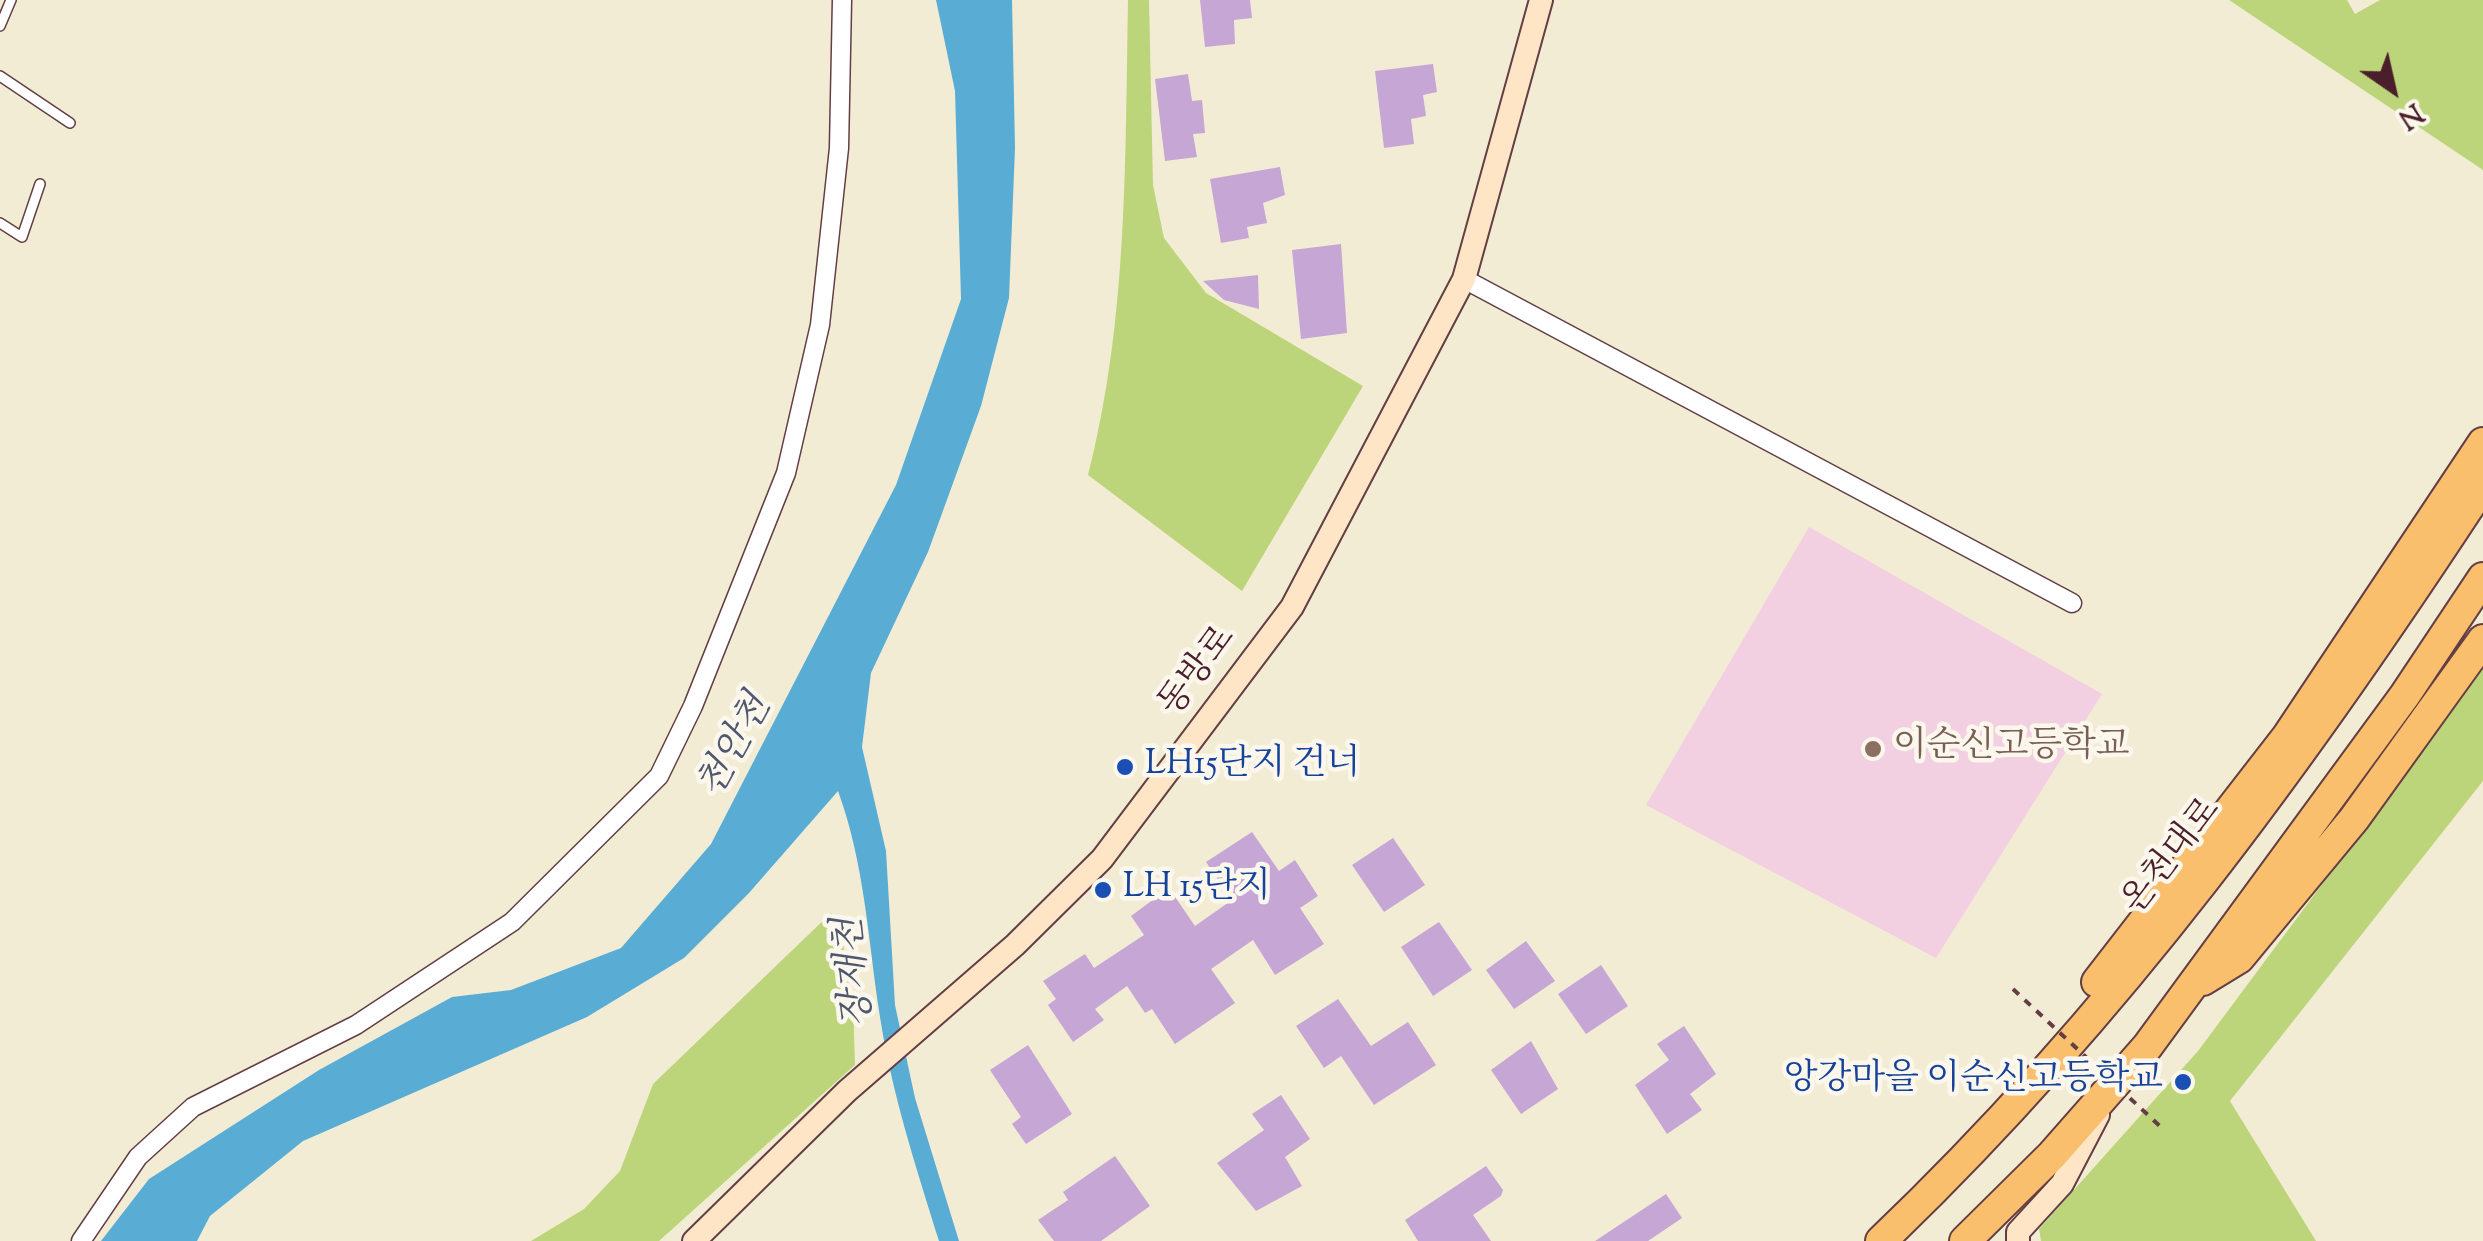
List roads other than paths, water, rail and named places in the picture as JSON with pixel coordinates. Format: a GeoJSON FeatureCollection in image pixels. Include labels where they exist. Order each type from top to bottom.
{"type":"FeatureCollection","features":[{"type":"Feature","properties":{"kind":"highway"},"geometry":{"type":"LineString","coordinates":[[1962,1164],[2019,1080],[2286,736],[2483,442]]}},
{"type":"Feature","properties":{"kind":"highway","name":"온천대로"},"geometry":{"type":"LineString","coordinates":[[1881,1241],[1962,1164],[2056,1064],[2214,872],[2380,642],[2483,485]]}},
{"type":"Feature","properties":{"kind":"highway"},"geometry":{"type":"LineString","coordinates":[[1965,1241],[2110,1091],[2192,986],[2405,695],[2483,578]]}},
{"type":"Feature","properties":{"kind":"highway"},"geometry":{"type":"LineString","coordinates":[[2192,986],[2239,958],[2354,819],[2483,640]]}},
{"type":"Feature","properties":{"kind":"street"},"geometry":{"type":"LineString","coordinates":[[81,1241],[138,1157],[193,1108],[356,1025],[512,922],[660,776],[693,706],[786,473],[820,325],[839,148],[842,0]]}},
{"type":"Feature","properties":{"kind":"street","name":"동방로"},"geometry":{"type":"LineString","coordinates":[[694,1241],[847,1091],[955,999],[1102,860],[1292,608],[1464,279],[1541,0]]}},
{"type":"Feature","properties":{"kind":"street"},"geometry":{"type":"LineString","coordinates":[[1464,279],[2072,603]]}},
{"type":"Feature","properties":{"kind":"street"},"geometry":{"type":"LineString","coordinates":[[2018,1241],[2018,1232],[2062,1184],[2110,1091]]}},
{"type":"Feature","properties":{"kind":"lane"},"geometry":{"type":"LineString","coordinates":[[0,26],[11,0]]}},
{"type":"Feature","properties":{"kind":"lane"},"geometry":{"type":"LineString","coordinates":[[0,76],[70,123]]}},
{"type":"Feature","properties":{"kind":"lane"},"geometry":{"type":"LineString","coordinates":[[0,223],[22,238],[40,184]]}},
{"type":"Feature","properties":{"kind":"water"},"geometry":{"type":"Polygon","coordinates":[[[936,0],[1012,0],[1015,148],[1009,298],[981,406],[928,552],[871,673],[862,747],[886,851],[895,1005],[915,1098],[959,1241],[939,1241],[905,1130],[885,1046],[860,875],[838,791],[749,893],[684,958],[587,1017],[303,1141],[210,1216],[197,1241],[101,1241],[149,1179],[319,1070],[452,997],[511,990],[621,948],[711,844],[896,485],[961,299],[955,91],[936,0]]]}},
{"type":"Feature","properties":{"kind":"place","name":"이순신고등학교"},"geometry":{"type":"Point","coordinates":[1873,749]}},
{"type":"Feature","properties":{"kind":"place","name":"LH15단지 건너"},"geometry":{"type":"Point","coordinates":[1125,767]}},
{"type":"Feature","properties":{"kind":"place","name":"LH 15단지"},"geometry":{"type":"Point","coordinates":[1103,890]}},
{"type":"Feature","properties":{"kind":"place","name":"앙강마을 이순신고등학교"},"geometry":{"type":"Point","coordinates":[2183,1082]}},
{"type":"Feature","properties":{"kind":"water label","name":"천안천"},"geometry":{"type":"Point","coordinates":[738,748]}},
{"type":"Feature","properties":{"kind":"water label","name":"장재천"},"geometry":{"type":"Point","coordinates":[858,972]}}]}
